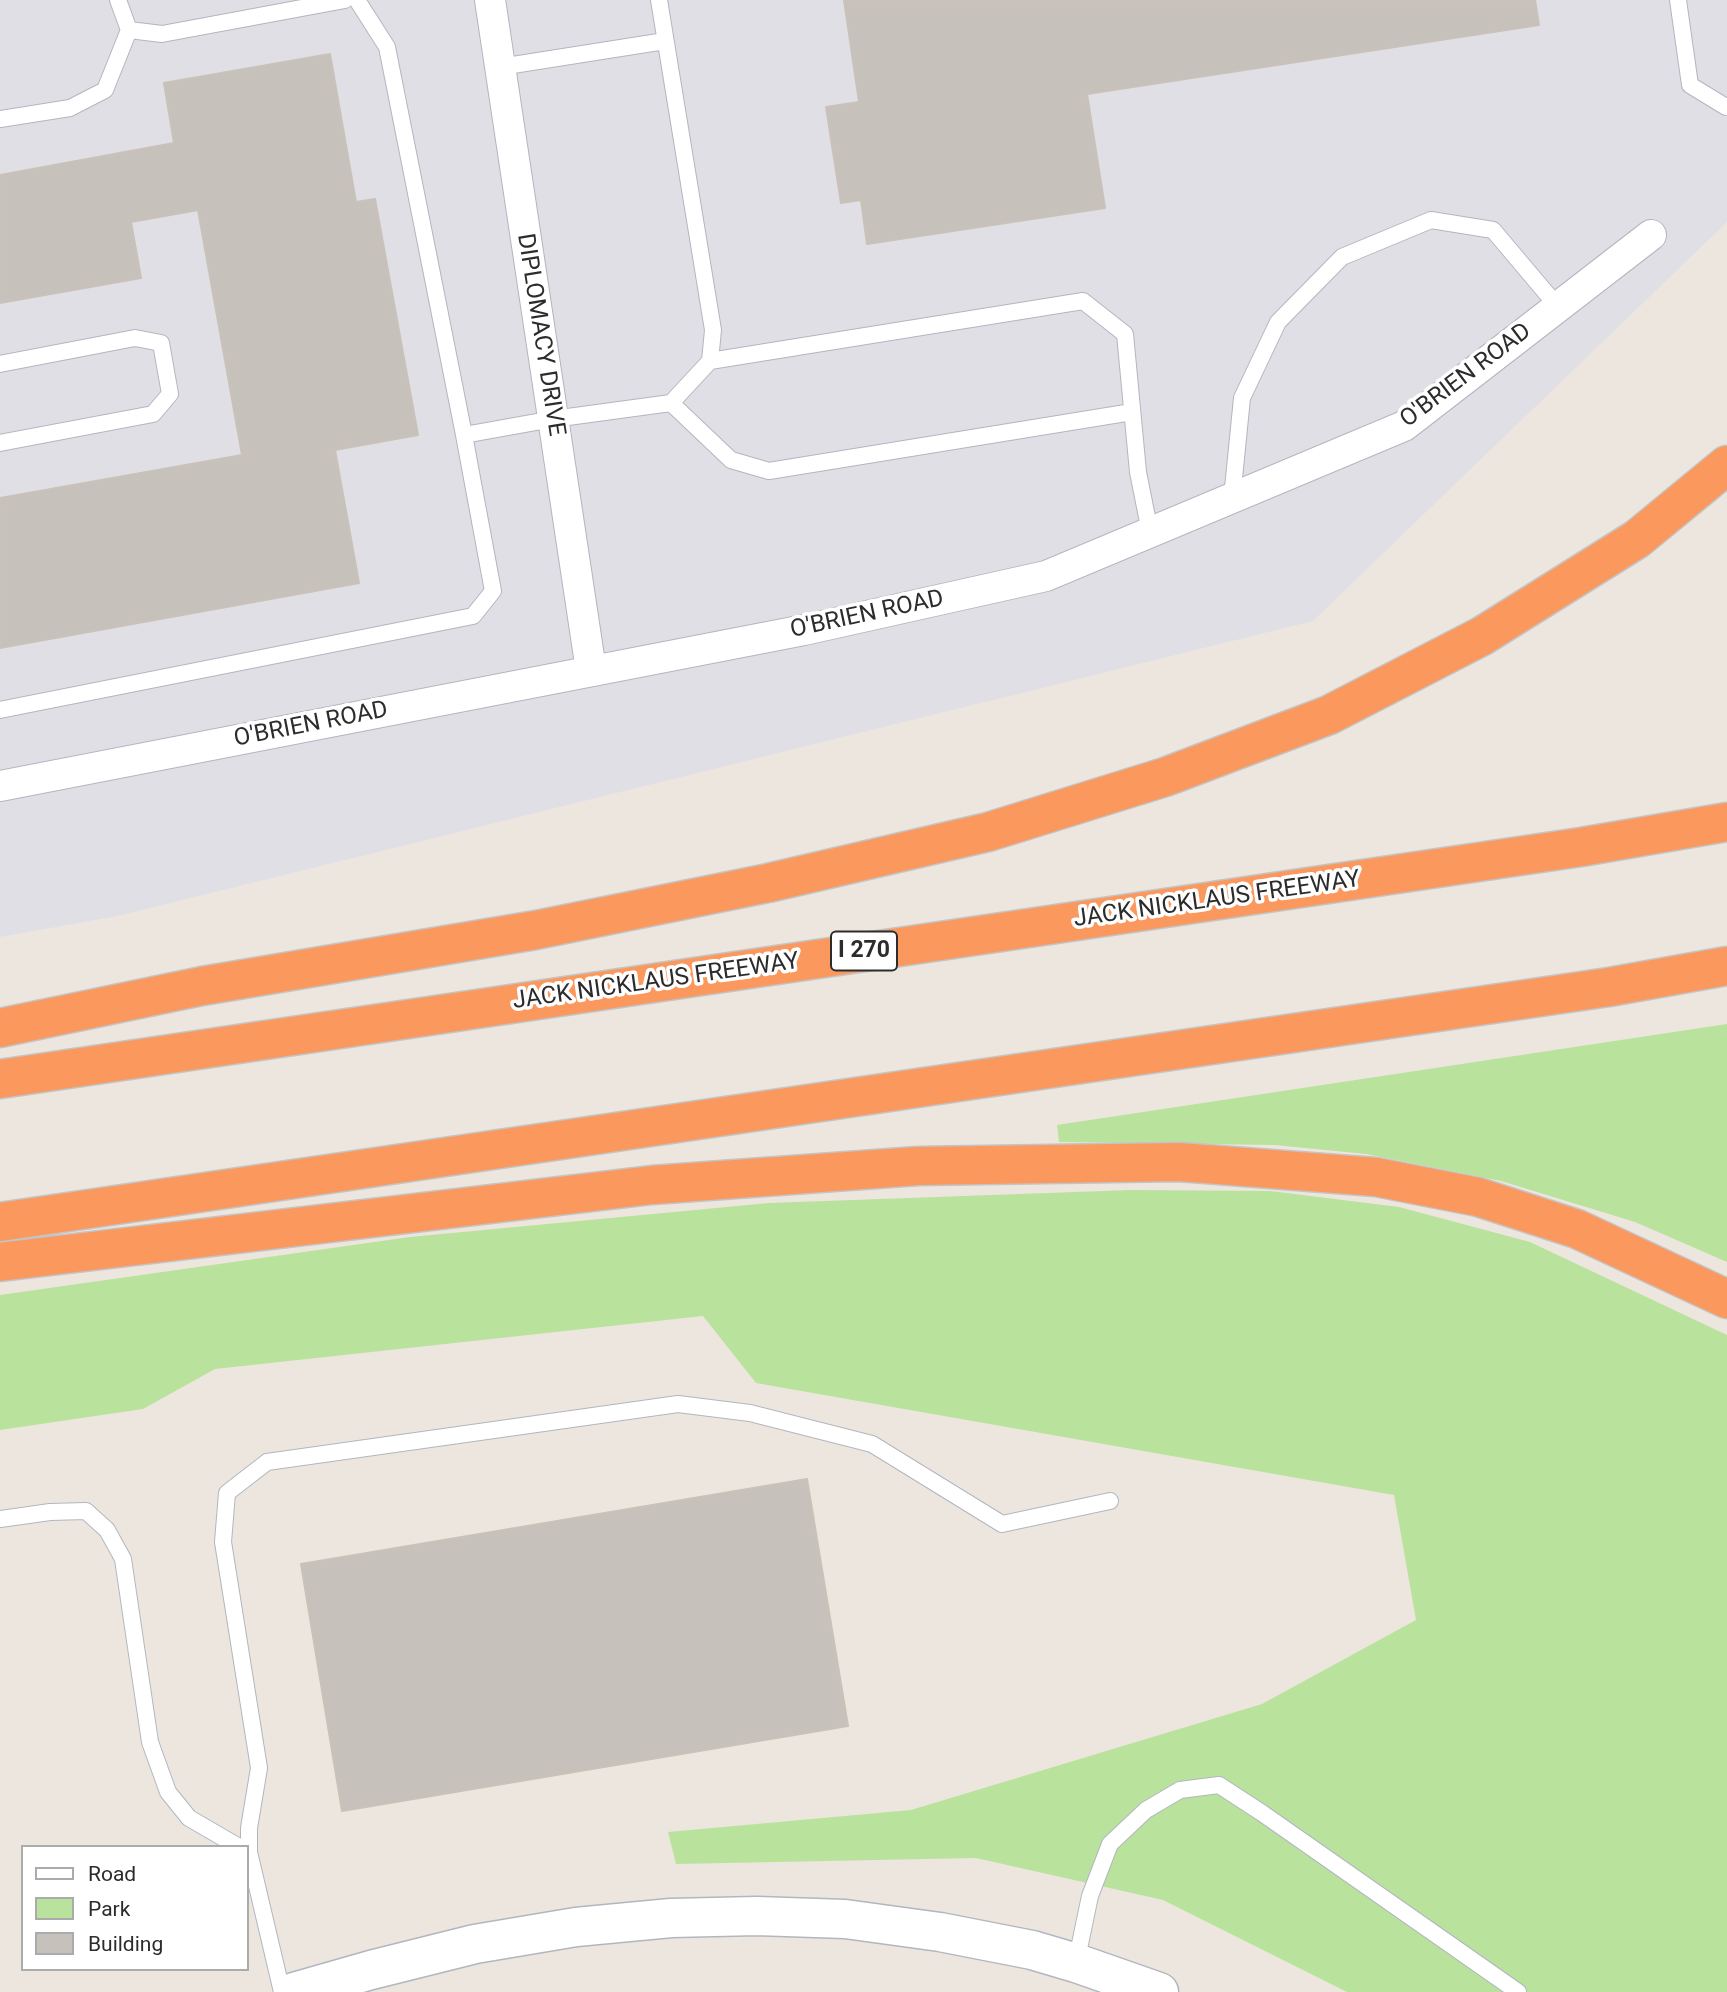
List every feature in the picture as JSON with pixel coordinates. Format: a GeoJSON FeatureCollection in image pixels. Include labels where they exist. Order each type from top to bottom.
{"type":"FeatureCollection","features":[{"type":"Feature","properties":{"kind":"highway"},"geometry":{"type":"LineString","coordinates":[[0,1028],[202,986],[536,930],[768,883],[988,832],[1165,777],[1329,715],[1482,636],[1637,539],[1727,465]]}},
{"type":"Feature","properties":{"kind":"highway","name":"JACK NICKLAUS FREEWAY"},"geometry":{"type":"LineString","coordinates":[[0,1079],[1567,849],[1727,822]]}},
{"type":"Feature","properties":{"kind":"highway"},"geometry":{"type":"LineString","coordinates":[[0,1222],[1609,987],[1727,966]]}},
{"type":"Feature","properties":{"kind":"highway"},"geometry":{"type":"LineString","coordinates":[[0,1262],[652,1185],[918,1166],[1179,1162],[1376,1177],[1478,1197],[1577,1229],[1727,1299]]}},
{"type":"Feature","properties":{"kind":"main road"},"geometry":{"type":"LineString","coordinates":[[295,1992],[475,1944],[576,1927],[671,1918],[757,1916],[845,1919],[940,1932],[1032,1950],[1159,1992]]}},
{"type":"Feature","properties":{"kind":"street","name":"DIPLOMACY DRIVE"},"geometry":{"type":"LineString","coordinates":[[490,0],[591,670]]}},
{"type":"Feature","properties":{"kind":"street","name":"O'BRIEN ROAD"},"geometry":{"type":"LineString","coordinates":[[0,786],[804,630],[1046,576],[1404,426],[1651,235]]}},
{"type":"Feature","properties":{"kind":"lane"},"geometry":{"type":"LineString","coordinates":[[0,119],[70,108],[105,90],[129,30],[118,0]]}},
{"type":"Feature","properties":{"kind":"lane"},"geometry":{"type":"LineString","coordinates":[[129,30],[162,34],[345,0]]}},
{"type":"Feature","properties":{"kind":"lane"},"geometry":{"type":"LineString","coordinates":[[0,710],[473,616],[493,591],[387,47],[357,0]]}},
{"type":"Feature","properties":{"kind":"lane"},"geometry":{"type":"LineString","coordinates":[[464,435],[553,419],[671,403],[710,361],[713,330],[659,0]]}},
{"type":"Feature","properties":{"kind":"lane"},"geometry":{"type":"LineString","coordinates":[[1678,0],[1690,85],[1727,106]]}},
{"type":"Feature","properties":{"kind":"lane"},"geometry":{"type":"LineString","coordinates":[[500,67],[666,41]]}},
{"type":"Feature","properties":{"kind":"lane"},"geometry":{"type":"LineString","coordinates":[[1232,498],[1242,398],[1278,322],[1342,257],[1431,220],[1493,230],[1558,307]]}},
{"type":"Feature","properties":{"kind":"lane"},"geometry":{"type":"LineString","coordinates":[[710,361],[1083,301],[1125,334],[1139,472],[1150,532]]}},
{"type":"Feature","properties":{"kind":"lane"},"geometry":{"type":"LineString","coordinates":[[0,364],[135,338],[161,344],[170,394],[153,414],[0,443]]}},
{"type":"Feature","properties":{"kind":"lane"},"geometry":{"type":"LineString","coordinates":[[671,403],[731,460],[769,471],[1132,412]]}},
{"type":"Feature","properties":{"kind":"lane"},"geometry":{"type":"LineString","coordinates":[[246,1845],[259,1768],[223,1542],[227,1493],[267,1462],[678,1404],[750,1413],[872,1444],[1002,1524],[1110,1501]]}},
{"type":"Feature","properties":{"kind":"lane"},"geometry":{"type":"LineString","coordinates":[[0,1519],[50,1512],[86,1511],[107,1530],[123,1559],[150,1742],[168,1792],[189,1818],[236,1845]]}},
{"type":"Feature","properties":{"kind":"lane"},"geometry":{"type":"LineString","coordinates":[[1076,1963],[1090,1896],[1110,1844],[1146,1810],[1180,1790],[1219,1785],[1518,1992]]}},
{"type":"Feature","properties":{"kind":"lane"},"geometry":{"type":"LineString","coordinates":[[248,1862],[282,1992]]}},
{"type":"Feature","properties":{"kind":"shaded area"},"geometry":{"type":"Polygon","coordinates":[[[0,0],[1727,0],[1727,222],[1313,621],[118,916],[0,937],[0,0]]]}},
{"type":"Feature","properties":{"kind":"green space"},"geometry":{"type":"Polygon","coordinates":[[[1727,1024],[1727,1262],[1635,1222],[1501,1181],[1366,1154],[1275,1145],[1059,1142],[1057,1125],[1727,1024]]]}},
{"type":"Feature","properties":{"kind":"green space"},"geometry":{"type":"Polygon","coordinates":[[[1131,1190],[1270,1191],[1399,1207],[1530,1242],[1727,1335],[1727,1992],[1347,1992],[1163,1900],[976,1858],[676,1864],[668,1832],[911,1810],[1262,1704],[1416,1620],[1394,1495],[756,1383],[703,1316],[215,1369],[143,1409],[0,1430],[0,1295],[410,1237],[769,1203],[1131,1190]]]}},
{"type":"Feature","properties":{"kind":"building"},"geometry":{"type":"Polygon","coordinates":[[[844,0],[1535,0],[1539,25],[1087,94],[1105,208],[867,244],[861,200],[841,203],[826,107],[859,102],[844,0]]]}},
{"type":"Feature","properties":{"kind":"building"},"geometry":{"type":"Polygon","coordinates":[[[330,54],[356,202],[375,199],[418,435],[335,450],[359,583],[0,648],[0,498],[242,455],[198,210],[131,222],[141,278],[0,303],[0,175],[174,143],[164,83],[330,54]]]}},
{"type":"Feature","properties":{"kind":"building"},"geometry":{"type":"Polygon","coordinates":[[[807,1479],[848,1726],[342,1811],[301,1564],[807,1479]]]}}]}
